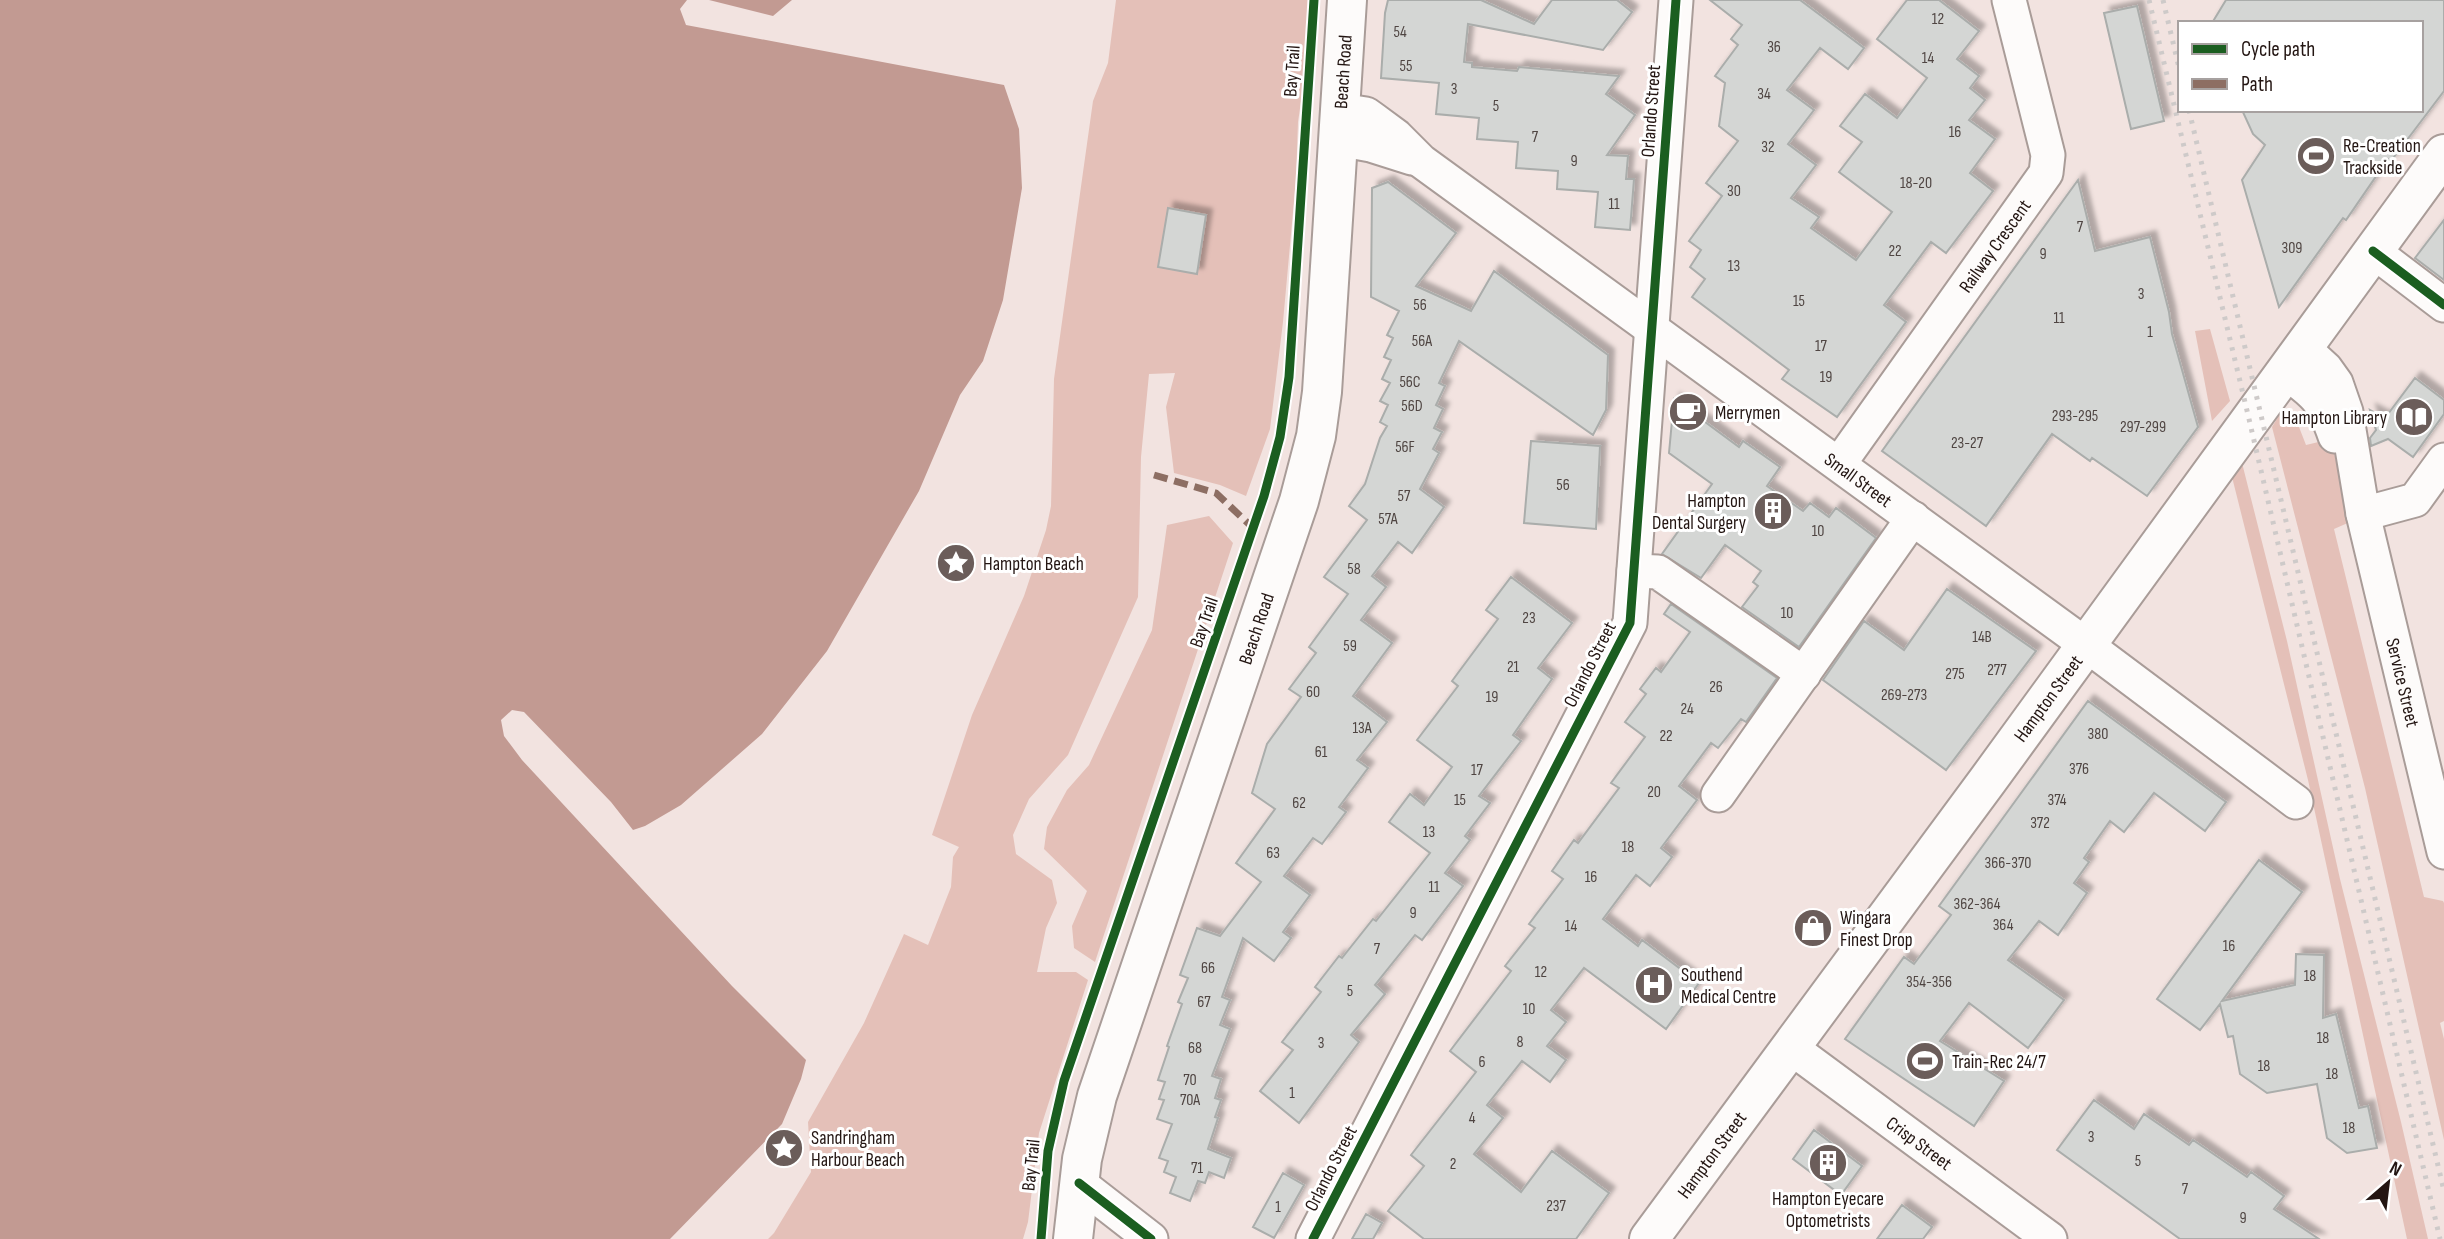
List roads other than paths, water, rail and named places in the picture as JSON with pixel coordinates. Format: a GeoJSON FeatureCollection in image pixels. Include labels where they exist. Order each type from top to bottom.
{"type":"FeatureCollection","features":[{"type":"Feature","properties":{"kind":"main road","name":"Beach Road"},"geometry":{"type":"LineString","coordinates":[[1073,1239],[1090,1120],[1113,1043],[1311,460],[1322,392],[1347,0]]}},
{"type":"Feature","properties":{"kind":"main road","name":"Hampton Street"},"geometry":{"type":"LineString","coordinates":[[1649,1239],[2444,154]]}},
{"type":"Feature","properties":{"kind":"street","name":"Orlando Street"},"geometry":{"type":"LineString","coordinates":[[1314,1239],[1630,623],[1676,0]]}},
{"type":"Feature","properties":{"kind":"street","name":"Railway Crescent"},"geometry":{"type":"LineString","coordinates":[[1839,464],[2046,173],[2048,155],[2009,0]]}},
{"type":"Feature","properties":{"kind":"street","name":"Small Street"},"geometry":{"type":"LineString","coordinates":[[1339,125],[1366,114],[1396,136],[1420,161],[2085,644],[2296,802]]}},
{"type":"Feature","properties":{"kind":"street"},"geometry":{"type":"LineString","coordinates":[[2372,251],[2444,305]]}},
{"type":"Feature","properties":{"kind":"street","name":"Service Street"},"geometry":{"type":"LineString","coordinates":[[2294,359],[2326,369],[2336,383],[2346,412],[2363,514],[2444,852]]}},
{"type":"Feature","properties":{"kind":"street"},"geometry":{"type":"LineString","coordinates":[[2363,514],[2415,500],[2444,460]]}},
{"type":"Feature","properties":{"kind":"street"},"geometry":{"type":"LineString","coordinates":[[1718,794],[1913,519]]}},
{"type":"Feature","properties":{"kind":"street"},"geometry":{"type":"LineString","coordinates":[[1634,571],[1658,572],[1804,674]]}},
{"type":"Feature","properties":{"kind":"street","name":"Crisp Street"},"geometry":{"type":"LineString","coordinates":[[1790,1046],[2050,1239]]}},
{"type":"Feature","properties":{"kind":"street"},"geometry":{"type":"LineString","coordinates":[[1079,1183],[1151,1239]]}},
{"type":"Feature","properties":{"kind":"railway"},"geometry":{"type":"LineString","coordinates":[[2149,0],[2440,1239]]}},
{"type":"Feature","properties":{"kind":"railway"},"geometry":{"type":"LineString","coordinates":[[2163,0],[2178,64]]}},
{"type":"Feature","properties":{"kind":"railway"},"geometry":{"type":"LineString","coordinates":[[2189,112],[2444,1191]]}},
{"type":"Feature","properties":{"kind":"place","name":"Re-Creation Trackside"},"geometry":{"type":"Point","coordinates":[2316,156]}},
{"type":"Feature","properties":{"kind":"place","name":"Merrymen"},"geometry":{"type":"Point","coordinates":[1688,412]}},
{"type":"Feature","properties":{"kind":"place","name":"Hampton Library"},"geometry":{"type":"Point","coordinates":[2414,417]}},
{"type":"Feature","properties":{"kind":"place","name":"Hampton Dental Surgery"},"geometry":{"type":"Point","coordinates":[1773,511]}},
{"type":"Feature","properties":{"kind":"place","name":"Hampton Beach"},"geometry":{"type":"Point","coordinates":[956,563]}},
{"type":"Feature","properties":{"kind":"place","name":"Wingara Finest Drop"},"geometry":{"type":"Point","coordinates":[1813,928]}},
{"type":"Feature","properties":{"kind":"place","name":"Southend Medical Centre"},"geometry":{"type":"Point","coordinates":[1654,985]}},
{"type":"Feature","properties":{"kind":"place","name":"Train-Rec 24/7"},"geometry":{"type":"Point","coordinates":[1925,1061]}},
{"type":"Feature","properties":{"kind":"place","name":"Sandringham Harbour Beach"},"geometry":{"type":"Point","coordinates":[784,1148]}},
{"type":"Feature","properties":{"kind":"place","name":"Hampton Eyecare Optometrists"},"geometry":{"type":"Point","coordinates":[1828,1163]}}]}
